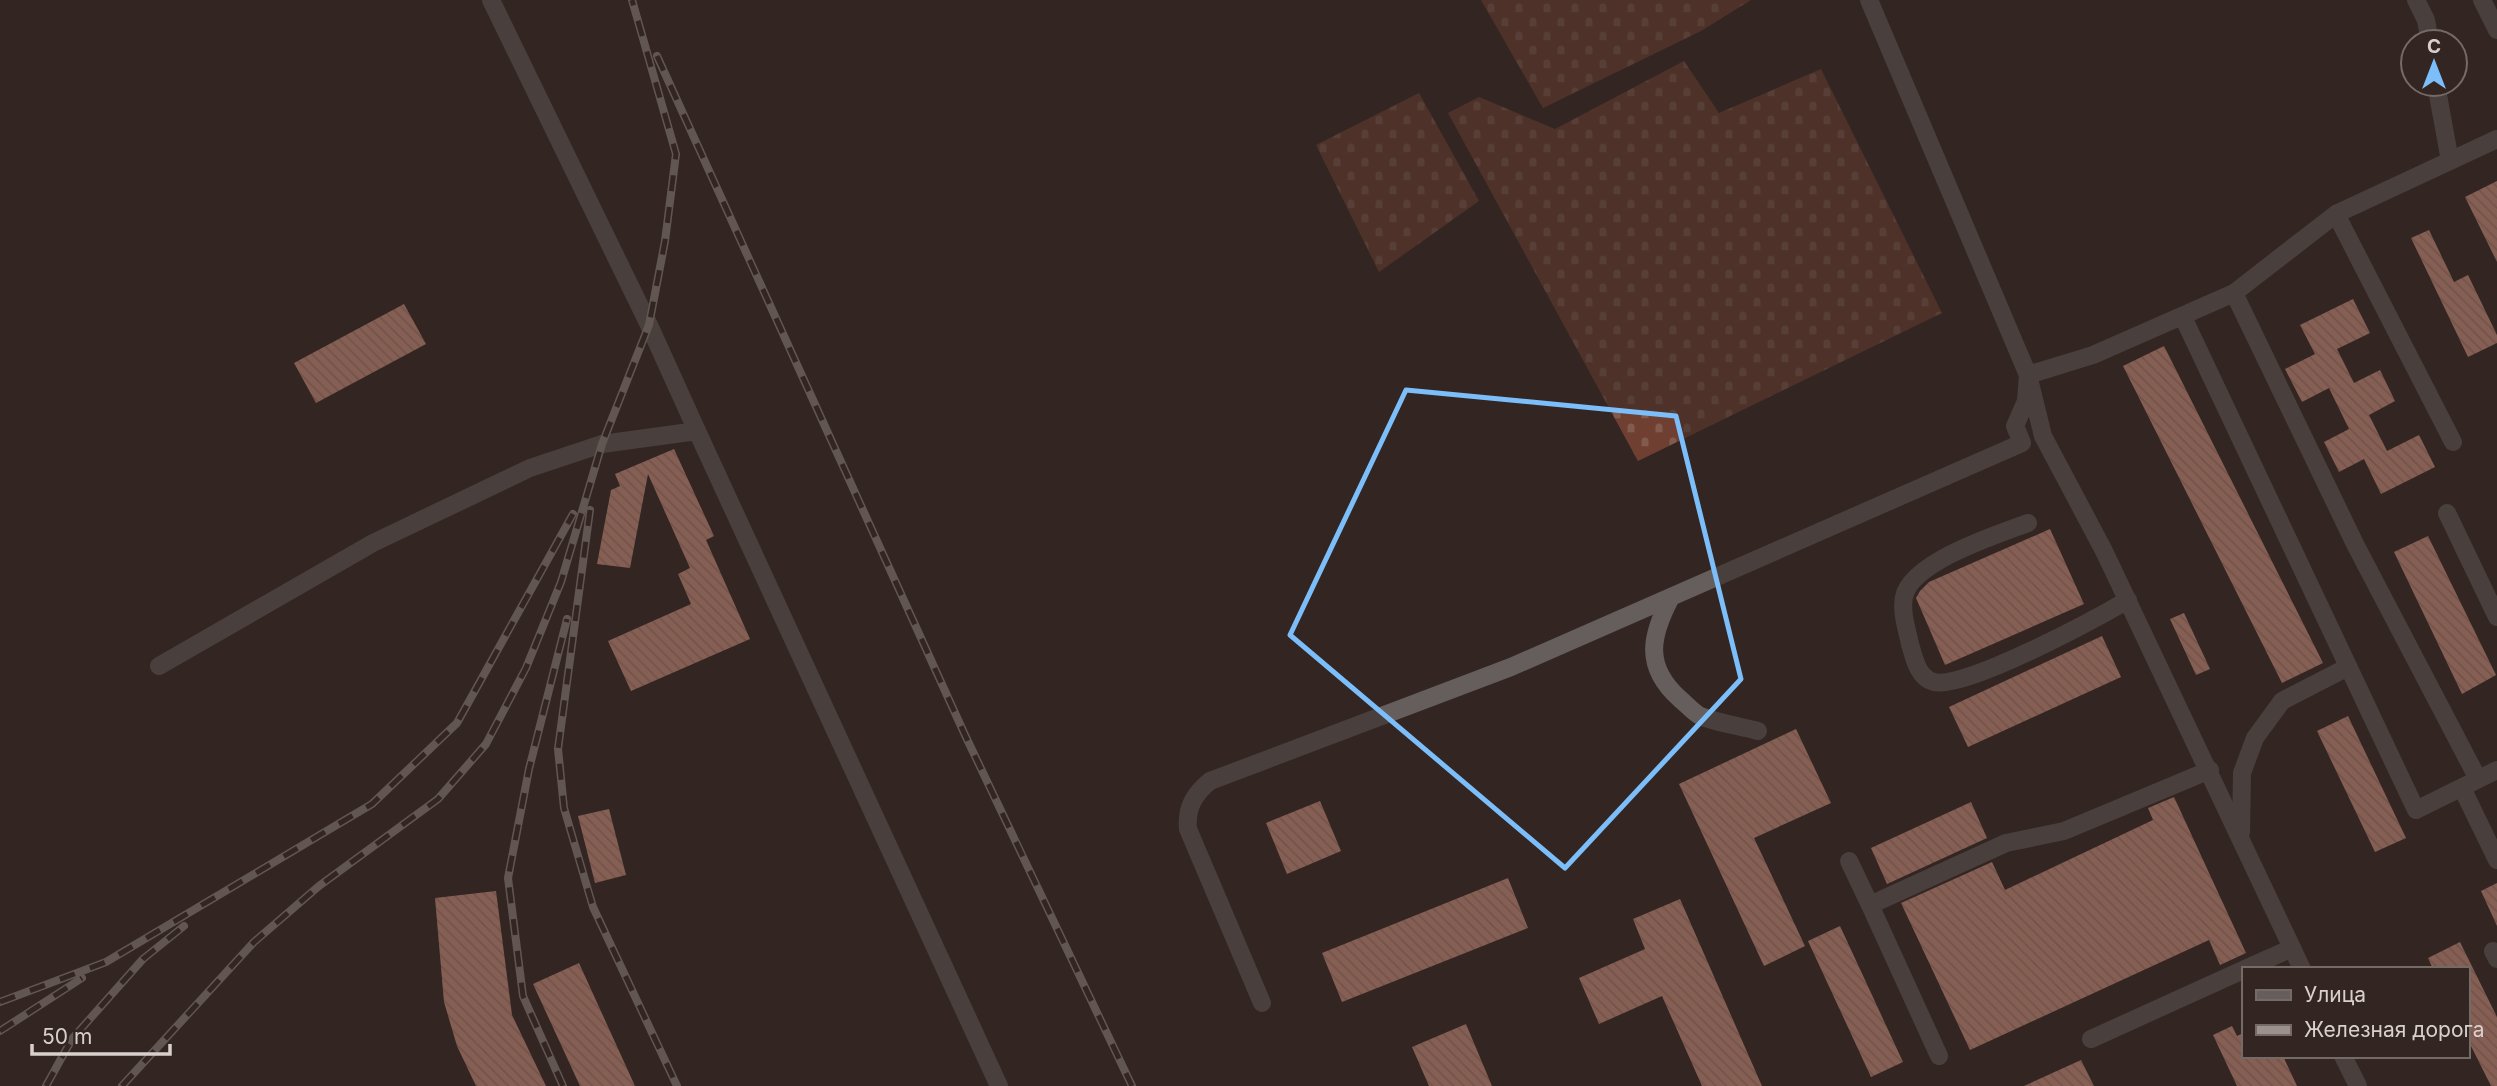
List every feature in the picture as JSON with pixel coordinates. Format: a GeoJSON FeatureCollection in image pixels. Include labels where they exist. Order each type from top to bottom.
{"type":"FeatureCollection","features":[{"type":"Feature","properties":{"kind":"lane"},"geometry":{"type":"LineString","coordinates":[[491,0],[649,325],[999,1086]]}},
{"type":"Feature","properties":{"kind":"lane"},"geometry":{"type":"LineString","coordinates":[[1868,0],[2028,375],[2043,436],[2128,600],[2301,967]]}},
{"type":"Feature","properties":{"kind":"lane"},"geometry":{"type":"LineString","coordinates":[[2416,0],[2427,28]]}},
{"type":"Feature","properties":{"kind":"lane"},"geometry":{"type":"LineString","coordinates":[[2482,0],[2497,30]]}},
{"type":"Feature","properties":{"kind":"lane"},"geometry":{"type":"LineString","coordinates":[[2439,98],[2450,161]]}},
{"type":"Feature","properties":{"kind":"lane"},"geometry":{"type":"LineString","coordinates":[[2028,375],[2093,355],[2234,293],[2336,214],[2497,139]]}},
{"type":"Feature","properties":{"kind":"lane"},"geometry":{"type":"LineString","coordinates":[[2336,214],[2453,442]]}},
{"type":"Feature","properties":{"kind":"lane"},"geometry":{"type":"LineString","coordinates":[[2234,293],[2470,783],[2497,859]]}},
{"type":"Feature","properties":{"kind":"lane"},"geometry":{"type":"LineString","coordinates":[[2183,317],[2416,810],[2497,770]]}},
{"type":"Feature","properties":{"kind":"lane"},"geometry":{"type":"LineString","coordinates":[[2022,443],[2015,426],[2026,401],[2028,375]]}},
{"type":"Feature","properties":{"kind":"lane"},"geometry":{"type":"LineString","coordinates":[[159,666],[373,543],[530,468],[602,444],[697,431]]}},
{"type":"Feature","properties":{"kind":"lane"},"geometry":{"type":"LineString","coordinates":[[1262,1003],[1188,829],[1191,801],[1210,781],[1511,667],[2043,436]]}},
{"type":"Feature","properties":{"kind":"lane"},"geometry":{"type":"LineString","coordinates":[[2447,513],[2497,617]]}},
{"type":"Feature","properties":{"kind":"lane"},"geometry":{"type":"LineString","coordinates":[[2028,523],[1964,546],[1919,575],[1904,594],[1903,613],[1912,651],[1921,674],[1933,682],[1950,683],[1993,668],[2097,618],[2128,600]]}},
{"type":"Feature","properties":{"kind":"lane"},"geometry":{"type":"LineString","coordinates":[[1671,597],[1657,624],[1653,643],[1657,666],[1670,691],[1698,715],[1758,731]]}},
{"type":"Feature","properties":{"kind":"lane"},"geometry":{"type":"LineString","coordinates":[[2241,839],[2242,773],[2255,738],[2282,701],[2348,667]]}},
{"type":"Feature","properties":{"kind":"lane"},"geometry":{"type":"LineString","coordinates":[[1870,905],[2006,843],[2064,831],[2210,770]]}},
{"type":"Feature","properties":{"kind":"lane"},"geometry":{"type":"LineString","coordinates":[[1849,861],[1939,1056]]}},
{"type":"Feature","properties":{"kind":"lane"},"geometry":{"type":"LineString","coordinates":[[2249,967],[2292,948]]}},
{"type":"Feature","properties":{"kind":"lane"},"geometry":{"type":"LineString","coordinates":[[2091,1039],[2242,970]]}},
{"type":"Feature","properties":{"kind":"lane"},"geometry":{"type":"LineString","coordinates":[[2344,1058],[2358,1086]]}},
{"type":"Feature","properties":{"kind":"highlighted area"},"geometry":{"type":"Polygon","coordinates":[[[1406,390],[1676,416],[1741,679],[1565,868],[1290,635],[1406,390]]]}},
{"type":"Feature","properties":{"kind":"green space"},"geometry":{"type":"Polygon","coordinates":[[[1481,0],[1751,0],[1701,31],[1543,108],[1481,0]]]}},
{"type":"Feature","properties":{"kind":"green space"},"geometry":{"type":"Polygon","coordinates":[[[1684,61],[1719,113],[1821,69],[1942,313],[1638,461],[1448,113],[1479,97],[1555,129],[1684,61]]]}},
{"type":"Feature","properties":{"kind":"green space"},"geometry":{"type":"Polygon","coordinates":[[[1419,93],[1479,201],[1379,272],[1316,145],[1419,93]]]}},
{"type":"Feature","properties":{"kind":"building"},"geometry":{"type":"Polygon","coordinates":[[[2497,181],[2497,262],[2465,197],[2497,181]]]}},
{"type":"Feature","properties":{"kind":"building"},"geometry":{"type":"Polygon","coordinates":[[[2429,230],[2454,282],[2468,275],[2497,335],[2497,343],[2468,357],[2411,238],[2429,230]]]}},
{"type":"Feature","properties":{"kind":"building"},"geometry":{"type":"Polygon","coordinates":[[[2353,299],[2370,333],[2337,349],[2354,383],[2380,370],[2395,401],[2369,415],[2387,451],[2419,435],[2435,467],[2381,494],[2364,459],[2339,472],[2324,442],[2349,429],[2329,388],[2302,402],[2285,369],[2315,354],[2300,325],[2353,299]]]}},
{"type":"Feature","properties":{"kind":"building"},"geometry":{"type":"Polygon","coordinates":[[[404,304],[426,344],[316,403],[294,363],[404,304]]]}},
{"type":"Feature","properties":{"kind":"building"},"geometry":{"type":"Polygon","coordinates":[[[2164,346],[2323,663],[2282,683],[2123,366],[2164,346]]]}},
{"type":"Feature","properties":{"kind":"building"},"geometry":{"type":"Polygon","coordinates":[[[674,449],[714,536],[706,540],[750,639],[631,691],[608,641],[691,604],[678,574],[690,568],[648,474],[630,568],[597,564],[611,490],[620,486],[615,474],[674,449]]]}},
{"type":"Feature","properties":{"kind":"building"},"geometry":{"type":"Polygon","coordinates":[[[2050,529],[2084,604],[1945,665],[1916,598],[1920,591],[1929,582],[2050,529]]]}},
{"type":"Feature","properties":{"kind":"building"},"geometry":{"type":"Polygon","coordinates":[[[2428,536],[2496,675],[2462,694],[2394,552],[2428,536]]]}},
{"type":"Feature","properties":{"kind":"building"},"geometry":{"type":"Polygon","coordinates":[[[2184,613],[2210,669],[2196,675],[2170,619],[2184,613]]]}},
{"type":"Feature","properties":{"kind":"building"},"geometry":{"type":"Polygon","coordinates":[[[2102,636],[2121,677],[1968,747],[1949,707],[2102,636]]]}},
{"type":"Feature","properties":{"kind":"building"},"geometry":{"type":"Polygon","coordinates":[[[2348,716],[2406,838],[2375,852],[2317,731],[2348,716]]]}},
{"type":"Feature","properties":{"kind":"building"},"geometry":{"type":"Polygon","coordinates":[[[1796,729],[1831,803],[1754,838],[1805,946],[1764,966],[1679,784],[1796,729]]]}},
{"type":"Feature","properties":{"kind":"building"},"geometry":{"type":"Polygon","coordinates":[[[2174,797],[2246,953],[2220,965],[2209,940],[1970,1050],[1901,903],[1992,862],[2005,890],[2153,820],[2148,808],[2174,797]]]}},
{"type":"Feature","properties":{"kind":"building"},"geometry":{"type":"Polygon","coordinates":[[[1320,801],[1341,851],[1287,874],[1266,823],[1320,801]]]}},
{"type":"Feature","properties":{"kind":"building"},"geometry":{"type":"Polygon","coordinates":[[[1971,802],[1987,838],[1887,884],[1871,848],[1971,802]]]}},
{"type":"Feature","properties":{"kind":"building"},"geometry":{"type":"Polygon","coordinates":[[[609,809],[626,875],[595,883],[578,816],[609,809]]]}},
{"type":"Feature","properties":{"kind":"building"},"geometry":{"type":"Polygon","coordinates":[[[1508,878],[1528,928],[1342,1002],[1322,953],[1508,878]]]}},
{"type":"Feature","properties":{"kind":"building"},"geometry":{"type":"Polygon","coordinates":[[[2497,883],[2497,926],[2481,891],[2497,883]]]}},
{"type":"Feature","properties":{"kind":"building"},"geometry":{"type":"Polygon","coordinates":[[[496,891],[512,1015],[546,1086],[476,1086],[457,1046],[444,1002],[435,898],[496,891]]]}},
{"type":"Feature","properties":{"kind":"building"},"geometry":{"type":"Polygon","coordinates":[[[1680,899],[1762,1086],[1702,1086],[1662,996],[1599,1024],[1579,978],[1645,949],[1633,919],[1680,899]]]}},
{"type":"Feature","properties":{"kind":"building"},"geometry":{"type":"Polygon","coordinates":[[[1840,926],[1903,1062],[1871,1077],[1808,941],[1840,926]]]}},
{"type":"Feature","properties":{"kind":"building"},"geometry":{"type":"Polygon","coordinates":[[[2460,942],[2497,1017],[2497,1086],[2491,1086],[2469,1042],[2469,967],[2432,967],[2428,958],[2460,942]]]}},
{"type":"Feature","properties":{"kind":"building"},"geometry":{"type":"Polygon","coordinates":[[[579,963],[635,1086],[580,1086],[533,984],[579,963]]]}},
{"type":"Feature","properties":{"kind":"building"},"geometry":{"type":"Polygon","coordinates":[[[1466,1024],[1492,1086],[1429,1086],[1412,1047],[1466,1024]]]}},
{"type":"Feature","properties":{"kind":"building"},"geometry":{"type":"Polygon","coordinates":[[[2232,1026],[2237,1036],[2242,1034],[2242,1058],[2284,1058],[2297,1086],[2237,1086],[2213,1035],[2232,1026]]]}},
{"type":"Feature","properties":{"kind":"building"},"geometry":{"type":"Polygon","coordinates":[[[2081,1060],[2094,1086],[2024,1086],[2081,1060]]]}},
{"type":"Feature","properties":{"kind":"railway"},"geometry":{"type":"LineString","coordinates":[[122,1086],[254,942],[319,886],[438,799],[486,744],[526,668],[561,582],[602,444],[649,325],[665,241],[676,154],[632,0]]}},
{"type":"Feature","properties":{"kind":"railway"},"geometry":{"type":"LineString","coordinates":[[657,56],[965,735],[1132,1086]]}},
{"type":"Feature","properties":{"kind":"railway"},"geometry":{"type":"LineString","coordinates":[[590,510],[558,749],[564,808],[593,907],[677,1086]]}},
{"type":"Feature","properties":{"kind":"railway"},"geometry":{"type":"LineString","coordinates":[[0,1002],[106,962],[372,804],[457,723],[573,514]]}},
{"type":"Feature","properties":{"kind":"railway"},"geometry":{"type":"LineString","coordinates":[[563,1086],[523,996],[508,878],[529,769],[567,619]]}},
{"type":"Feature","properties":{"kind":"railway"},"geometry":{"type":"LineString","coordinates":[[46,1086],[72,1039],[143,959],[184,926]]}},
{"type":"Feature","properties":{"kind":"railway"},"geometry":{"type":"LineString","coordinates":[[0,1031],[82,978]]}}]}
